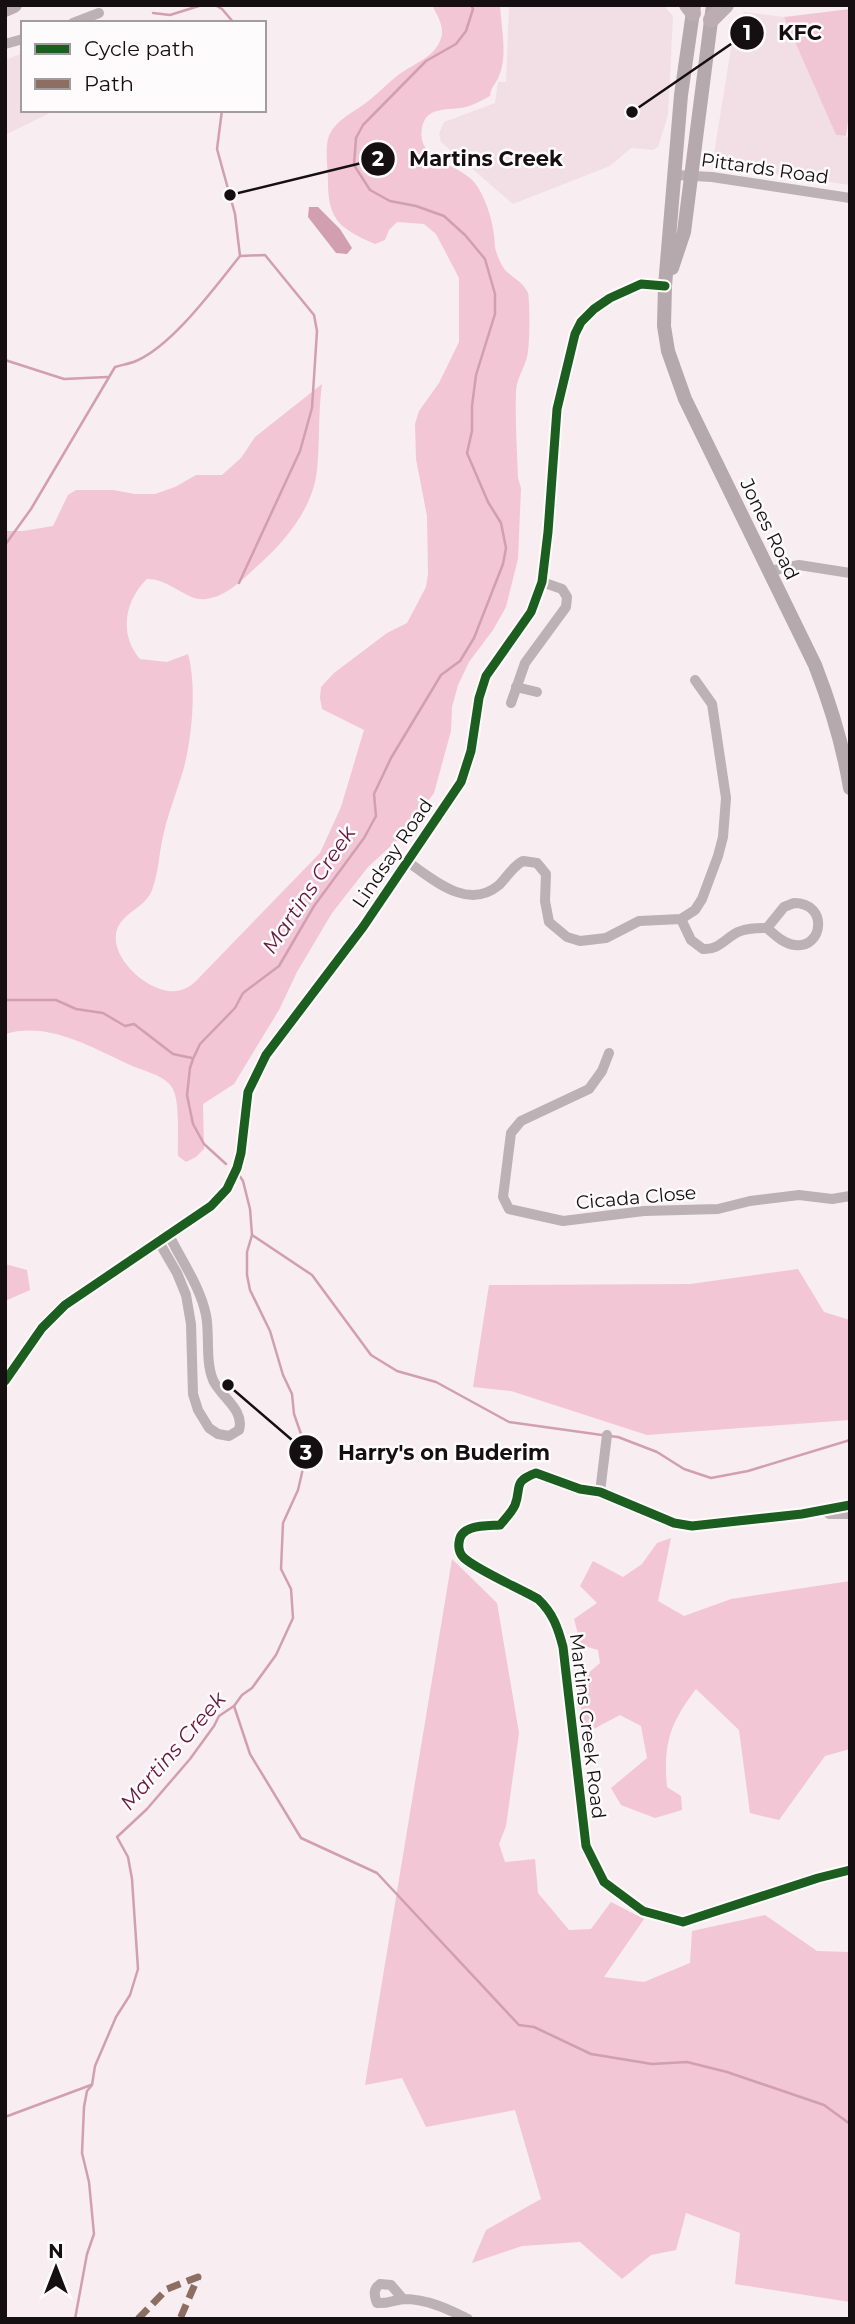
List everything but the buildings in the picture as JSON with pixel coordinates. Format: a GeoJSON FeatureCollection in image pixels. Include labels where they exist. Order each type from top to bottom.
{"type":"FeatureCollection","features":[{"type":"Feature","properties":{"kind":"highway"},"geometry":{"type":"LineString","coordinates":[[5,9],[14,5]]}},
{"type":"Feature","properties":{"kind":"highway"},"geometry":{"type":"LineString","coordinates":[[712,12],[726,5]]}},
{"type":"Feature","properties":{"kind":"main road","name":"Jones Road"},"geometry":{"type":"LineString","coordinates":[[691,8],[665,286],[664,326],[668,351],[677,378],[815,665],[830,703],[844,753],[850,788]]}},
{"type":"Feature","properties":{"kind":"main road","name":"Jones Road"},"geometry":{"type":"LineString","coordinates":[[665,286],[684,232],[712,12]]}},
{"type":"Feature","properties":{"kind":"street"},"geometry":{"type":"LineString","coordinates":[[78,21],[99,13]]}},
{"type":"Feature","properties":{"kind":"street","name":"Pittards Road"},"geometry":{"type":"LineString","coordinates":[[676,174],[850,198]]}},
{"type":"Feature","properties":{"kind":"street","name":"Lindsay Road"},"geometry":{"type":"LineString","coordinates":[[5,1381],[43,1328],[65,1306],[211,1206],[227,1189],[241,1153],[248,1092],[266,1055],[363,928],[461,782],[471,751],[479,698],[486,676],[531,612],[542,582],[557,409],[575,334],[581,322],[610,298],[641,284],[665,286]]}},
{"type":"Feature","properties":{"kind":"street"},"geometry":{"type":"LineString","coordinates":[[770,571],[799,565],[850,573]]}},
{"type":"Feature","properties":{"kind":"street"},"geometry":{"type":"LineString","coordinates":[[512,704],[525,663],[566,607],[567,601],[562,589],[542,582]]}},
{"type":"Feature","properties":{"kind":"street"},"geometry":{"type":"LineString","coordinates":[[408,862],[447,889],[459,894],[490,891],[523,861],[537,863],[546,874],[545,901],[549,922],[567,937],[580,941],[606,938],[639,921],[681,919],[695,909],[702,899],[718,856],[726,817],[723,775],[712,704],[695,680]]}},
{"type":"Feature","properties":{"kind":"street"},"geometry":{"type":"LineString","coordinates":[[516,687],[537,692]]}},
{"type":"Feature","properties":{"kind":"street"},"geometry":{"type":"LineString","coordinates":[[681,919],[691,940],[703,949],[718,947],[736,933],[766,928],[786,942],[800,945],[811,941],[815,936],[818,916],[806,904],[794,903],[784,907],[766,928]]}},
{"type":"Feature","properties":{"kind":"street","name":"Cicada Close"},"geometry":{"type":"LineString","coordinates":[[609,1053],[589,1089],[521,1122],[512,1133],[503,1197],[509,1209],[563,1221],[644,1211],[718,1209],[750,1201],[799,1195],[832,1199],[850,1196]]}},
{"type":"Feature","properties":{"kind":"street"},"geometry":{"type":"LineString","coordinates":[[164,1239],[196,1286],[205,1313],[211,1375],[219,1391],[239,1413],[239,1430],[229,1436],[218,1434],[209,1428],[198,1410],[193,1394],[191,1324],[186,1295],[164,1239]]}},
{"type":"Feature","properties":{"kind":"street"},"geometry":{"type":"LineString","coordinates":[[600,1492],[607,1435]]}},
{"type":"Feature","properties":{"kind":"street","name":"Martins Creek Road"},"geometry":{"type":"LineString","coordinates":[[850,1505],[802,1514],[692,1526],[674,1523],[600,1492],[580,1489],[536,1473],[525,1477],[517,1485],[514,1508],[500,1525],[482,1525],[464,1532],[459,1539],[458,1548],[467,1561],[538,1599],[552,1615],[559,1629],[586,1846],[604,1882],[643,1911],[683,1922],[850,1870]]}},
{"type":"Feature","properties":{"kind":"street","name":"Martins Creek Road"},"geometry":{"type":"LineString","coordinates":[[802,1514],[850,1514]]}},
{"type":"Feature","properties":{"kind":"street"},"geometry":{"type":"LineString","coordinates":[[403,2299],[439,2304],[468,2319]]}},
{"type":"Feature","properties":{"kind":"shaded area"},"geometry":{"type":"Polygon","coordinates":[[[432,5],[500,5],[503,59],[490,96],[466,107],[433,112],[424,121],[422,140],[426,149],[434,156],[473,180],[489,212],[495,249],[501,263],[528,293],[528,352],[516,392],[518,478],[521,488],[518,559],[506,607],[469,662],[458,685],[452,707],[451,731],[434,793],[405,833],[368,867],[332,913],[297,972],[279,1010],[234,1084],[203,1104],[204,1149],[186,1162],[178,1156],[174,1092],[162,1078],[53,1033],[21,1031],[5,1034],[5,531],[53,526],[68,495],[76,490],[155,494],[196,475],[222,475],[241,458],[255,437],[322,384],[314,484],[303,512],[286,536],[244,578],[221,595],[199,599],[164,583],[147,579],[133,597],[129,608],[129,639],[140,659],[167,662],[188,654],[192,681],[192,712],[186,758],[168,816],[152,890],[144,902],[118,927],[116,944],[127,965],[145,981],[166,991],[184,989],[195,982],[320,853],[341,807],[364,730],[322,709],[321,687],[334,673],[387,633],[407,623],[426,587],[427,516],[416,459],[415,424],[419,411],[439,383],[459,342],[459,278],[436,234],[424,224],[397,222],[389,230],[385,240],[375,244],[345,228],[334,215],[331,206],[327,149],[328,139],[339,122],[435,49],[441,40],[442,29],[432,5]]]}},
{"type":"Feature","properties":{"kind":"shaded area"},"geometry":{"type":"Polygon","coordinates":[[[509,5],[663,5],[673,16],[668,115],[658,147],[653,150],[631,148],[610,166],[513,204],[441,142],[439,134],[444,122],[495,103],[498,82],[506,82],[509,5]]]}},
{"type":"Feature","properties":{"kind":"shaded area"},"geometry":{"type":"Polygon","coordinates":[[[850,9],[850,105],[846,136],[836,135],[784,17],[850,9]]]}},
{"type":"Feature","properties":{"kind":"shaded area"},"geometry":{"type":"Polygon","coordinates":[[[744,12],[784,17],[836,135],[850,137],[850,185],[722,166],[714,154],[735,23],[744,12]]]}},
{"type":"Feature","properties":{"kind":"shaded area"},"geometry":{"type":"Polygon","coordinates":[[[21,54],[21,112],[52,112],[5,135],[5,60],[21,54]]]}},
{"type":"Feature","properties":{"kind":"shaded area"},"geometry":{"type":"Polygon","coordinates":[[[309,207],[318,207],[340,229],[352,248],[347,254],[336,253],[308,217],[309,207]]]}},
{"type":"Feature","properties":{"kind":"shaded area"},"geometry":{"type":"Polygon","coordinates":[[[5,1264],[27,1270],[30,1290],[5,1301],[5,1264]]]}},
{"type":"Feature","properties":{"kind":"shaded area"},"geometry":{"type":"Polygon","coordinates":[[[798,1269],[824,1312],[850,1320],[850,1420],[647,1435],[511,1391],[473,1387],[489,1285],[690,1284],[798,1269]]]}},
{"type":"Feature","properties":{"kind":"shaded area"},"geometry":{"type":"Polygon","coordinates":[[[671,1538],[658,1601],[684,1616],[731,1599],[850,1581],[850,1749],[825,1756],[779,1820],[750,1813],[739,1730],[696,1689],[674,1724],[666,1758],[667,1787],[681,1796],[682,1810],[655,1818],[621,1805],[611,1788],[647,1758],[641,1726],[620,1715],[584,1734],[578,1682],[600,1663],[598,1650],[581,1645],[574,1619],[597,1603],[580,1586],[593,1561],[623,1577],[642,1564],[657,1543],[671,1538]]]}},
{"type":"Feature","properties":{"kind":"shaded area"},"geometry":{"type":"Polygon","coordinates":[[[452,1559],[497,1603],[519,1733],[506,1826],[499,1844],[505,1862],[535,1859],[538,1893],[569,1930],[591,1929],[611,1902],[644,1919],[604,1977],[644,1982],[690,1963],[692,1931],[765,1915],[817,1951],[850,1952],[850,2302],[735,2284],[740,2233],[686,2213],[676,2250],[651,2255],[622,2279],[580,2242],[522,2246],[472,2263],[486,2230],[541,2199],[515,2110],[426,2127],[402,2078],[365,2085],[452,1559]]]}},
{"type":"Feature","properties":{"kind":"waterway","name":"Martins Creek"},"geometry":{"type":"LineString","coordinates":[[153,13],[170,15],[202,5]]}},
{"type":"Feature","properties":{"kind":"waterway","name":"Martins Creek"},"geometry":{"type":"LineString","coordinates":[[215,5],[232,21]]}},
{"type":"Feature","properties":{"kind":"waterway","name":"Martins Creek"},"geometry":{"type":"LineString","coordinates":[[226,1164],[204,1144],[193,1124],[187,1095],[193,1059],[200,1044],[235,1008],[243,993],[279,966],[314,906],[364,838],[376,816],[374,794],[391,758],[441,675],[460,661],[474,638],[503,564],[506,548],[501,523],[488,502],[467,453],[472,431],[476,375],[495,314],[495,294],[485,259],[444,216],[416,206],[390,201],[370,190],[354,165],[356,138],[363,125],[426,61],[456,44],[466,31],[473,9],[471,5]]}},
{"type":"Feature","properties":{"kind":"waterway","name":"Martins Creek"},"geometry":{"type":"LineString","coordinates":[[222,112],[217,149],[235,214],[240,256]]}},
{"type":"Feature","properties":{"kind":"waterway","name":"Martins Creek"},"geometry":{"type":"LineString","coordinates":[[5,545],[31,509],[115,367],[136,361],[164,342],[192,314],[240,256],[265,255],[314,315],[317,331],[312,408],[300,451],[239,583]]}},
{"type":"Feature","properties":{"kind":"waterway"},"geometry":{"type":"LineString","coordinates":[[5,360],[64,379],[107,377]]}},
{"type":"Feature","properties":{"kind":"waterway"},"geometry":{"type":"LineString","coordinates":[[5,1000],[56,1000],[76,1009],[103,1013],[125,1026],[134,1024],[173,1054],[192,1058]]}},
{"type":"Feature","properties":{"kind":"waterway","name":"Martins Creek"},"geometry":{"type":"LineString","coordinates":[[75,2319],[87,2254],[94,2234],[89,2182],[82,2153],[84,2107],[95,2066],[116,2017],[130,1995],[138,1969],[132,1879],[128,1857],[117,1837],[147,1809],[190,1759],[219,1716],[252,1688],[276,1655],[293,1618],[291,1589],[281,1569],[283,1523],[298,1490],[307,1451],[294,1414],[292,1394],[283,1375],[270,1331],[250,1290],[247,1275],[247,1252],[252,1235],[250,1209],[239,1175]]}},
{"type":"Feature","properties":{"kind":"waterway"},"geometry":{"type":"LineString","coordinates":[[252,1235],[312,1275],[371,1355],[397,1371],[436,1382],[509,1422],[602,1435]]}},
{"type":"Feature","properties":{"kind":"waterway"},"geometry":{"type":"LineString","coordinates":[[609,1436],[657,1452],[684,1469],[711,1478],[748,1471],[850,1440]]}},
{"type":"Feature","properties":{"kind":"waterway"},"geometry":{"type":"LineString","coordinates":[[234,1706],[250,1754],[301,1838],[377,1873],[519,2025],[534,2027],[591,2054],[652,2064],[687,2062],[727,2072],[824,2105],[850,2124]]}},
{"type":"Feature","properties":{"kind":"waterway"},"geometry":{"type":"LineString","coordinates":[[5,2117],[91,2085]]}},
{"type":"Feature","properties":{"kind":"marked path"},"geometry":{"type":"LineString","coordinates":[[138,2319],[167,2289],[198,2277],[180,2319]]}},
{"type":"Feature","properties":{"kind":"cycle path"},"geometry":{"type":"LineString","coordinates":[[5,1381],[42,1328],[65,1305],[211,1206],[227,1189],[241,1153],[248,1092],[266,1055],[363,927],[461,782],[471,751],[479,698],[486,676],[531,612],[542,582],[557,409],[575,334],[581,322],[610,298],[641,284],[665,286]]}},
{"type":"Feature","properties":{"kind":"cycle path"},"geometry":{"type":"LineString","coordinates":[[850,1505],[802,1514],[692,1526],[674,1523],[600,1492],[580,1489],[536,1473],[521,1482],[515,1505],[500,1525],[469,1529],[460,1537],[459,1545],[461,1555],[471,1563],[538,1599],[554,1621],[563,1647],[586,1846],[604,1882],[643,1911],[683,1922],[850,1870]]}},
{"type":"Feature","properties":{"kind":"place","name":"KFC"},"geometry":{"type":"Point","coordinates":[632,112]}},
{"type":"Feature","properties":{"kind":"place","name":"Martins Creek"},"geometry":{"type":"Point","coordinates":[230,195]}},
{"type":"Feature","properties":{"kind":"place","name":"Harry's on Buderim"},"geometry":{"type":"Point","coordinates":[228,1385]}}]}
